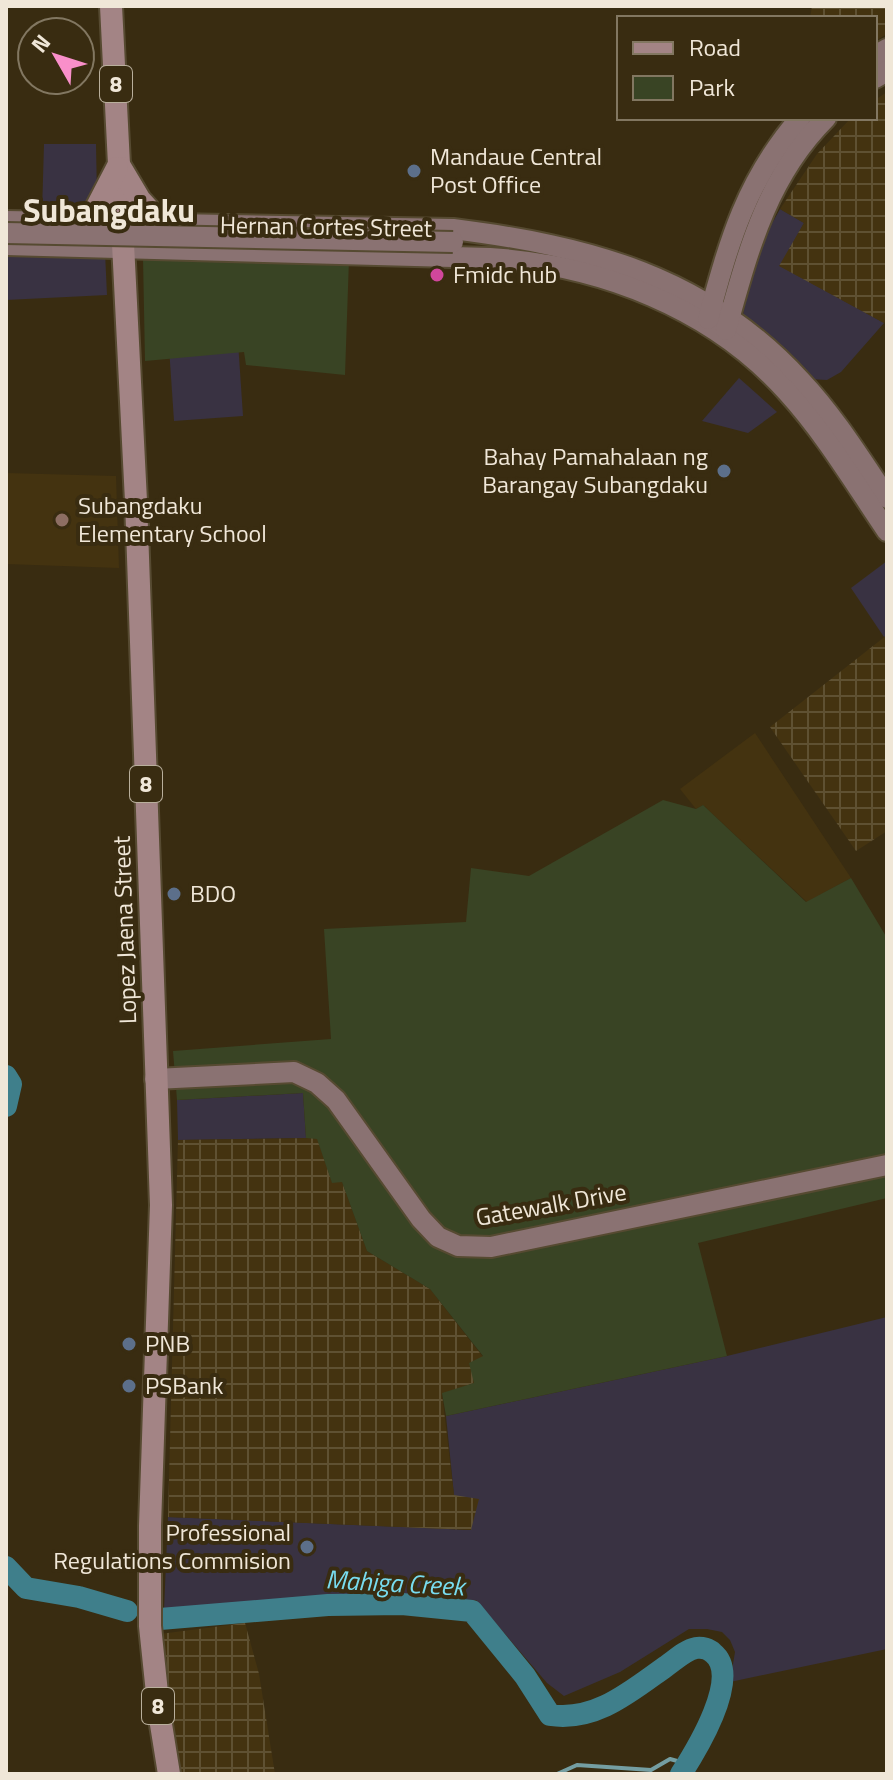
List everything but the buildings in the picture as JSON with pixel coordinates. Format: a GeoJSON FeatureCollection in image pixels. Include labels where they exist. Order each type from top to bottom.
{"type":"FeatureCollection","features":[{"type":"Feature","properties":{"kind":"main road","name":"8"},"geometry":{"type":"LineString","coordinates":[[111,6],[122,223]]}},
{"type":"Feature","properties":{"kind":"main road"},"geometry":{"type":"LineString","coordinates":[[709,316],[733,231],[749,194],[770,158],[798,120]]}},
{"type":"Feature","properties":{"kind":"main road"},"geometry":{"type":"LineString","coordinates":[[727,328],[753,234],[768,201],[787,167],[824,120]]}},
{"type":"Feature","properties":{"kind":"main road"},"geometry":{"type":"LineString","coordinates":[[89,222],[119,163]]}},
{"type":"Feature","properties":{"kind":"main road"},"geometry":{"type":"LineString","coordinates":[[119,163],[140,200],[162,224]]}},
{"type":"Feature","properties":{"kind":"main road","name":"Hernan Cortes Street"},"geometry":{"type":"LineString","coordinates":[[6,221],[453,229],[551,254]]}},
{"type":"Feature","properties":{"kind":"main road","name":"Lopez Jaena Street"},"geometry":{"type":"LineString","coordinates":[[122,223],[136,501],[160,1247],[150,1624],[169,1774]]}},
{"type":"Feature","properties":{"kind":"main road","name":"Hernan Cortes Street"},"geometry":{"type":"LineString","coordinates":[[6,233],[453,242],[511,247],[626,265],[727,328]]}},
{"type":"Feature","properties":{"kind":"main road","name":"Hernan Cortes Street"},"geometry":{"type":"LineString","coordinates":[[6,245],[452,256],[551,254]]}},
{"type":"Feature","properties":{"kind":"main road"},"geometry":{"type":"LineString","coordinates":[[727,328],[779,359],[801,381],[825,409],[887,498]]}},
{"type":"Feature","properties":{"kind":"main road"},"geometry":{"type":"LineString","coordinates":[[727,328],[795,401],[887,531]]}},
{"type":"Feature","properties":{"kind":"main road","name":"Gatewalk Drive"},"geometry":{"type":"LineString","coordinates":[[155,1079],[294,1072],[317,1083],[336,1100],[421,1219],[438,1237],[458,1246],[491,1247],[887,1165]]}},
{"type":"Feature","properties":{"kind":"shaded area"},"geometry":{"type":"Polygon","coordinates":[[[812,6],[887,6],[887,34],[877,40],[877,16],[810,16],[812,6]]]}},
{"type":"Feature","properties":{"kind":"shaded area"},"geometry":{"type":"Polygon","coordinates":[[[887,92],[887,320],[884,323],[779,266],[804,223],[780,209],[817,154],[849,120],[877,120],[877,99],[887,92]]]}},
{"type":"Feature","properties":{"kind":"shaded area"},"geometry":{"type":"Polygon","coordinates":[[[44,144],[96,144],[97,197],[85,213],[42,213],[44,144]]]}},
{"type":"Feature","properties":{"kind":"shaded area"},"geometry":{"type":"Polygon","coordinates":[[[780,209],[804,223],[780,266],[884,323],[841,372],[827,380],[808,379],[742,319],[756,252],[780,209]]]}},
{"type":"Feature","properties":{"kind":"shaded area"},"geometry":{"type":"Polygon","coordinates":[[[6,251],[105,252],[107,295],[6,300],[6,251]]]}},
{"type":"Feature","properties":{"kind":"shaded area"},"geometry":{"type":"Polygon","coordinates":[[[235,297],[243,416],[174,421],[166,303],[235,297]]]}},
{"type":"Feature","properties":{"kind":"shaded area"},"geometry":{"type":"Polygon","coordinates":[[[739,378],[777,412],[748,433],[702,421],[739,378]]]}},
{"type":"Feature","properties":{"kind":"shaded area","name":"Subangdaku Elementary School"},"geometry":{"type":"Polygon","coordinates":[[[6,473],[116,476],[119,568],[6,564],[6,473]]]}},
{"type":"Feature","properties":{"kind":"shaded area"},"geometry":{"type":"Polygon","coordinates":[[[887,561],[887,635],[884,637],[851,588],[887,561]]]}},
{"type":"Feature","properties":{"kind":"shaded area"},"geometry":{"type":"Polygon","coordinates":[[[887,635],[887,831],[856,851],[770,727],[887,635]]]}},
{"type":"Feature","properties":{"kind":"shaded area"},"geometry":{"type":"Polygon","coordinates":[[[755,733],[851,878],[807,902],[703,805],[696,809],[680,789],[755,733]]]}},
{"type":"Feature","properties":{"kind":"shaded area"},"geometry":{"type":"Polygon","coordinates":[[[303,1093],[306,1138],[178,1140],[177,1100],[303,1093]]]}},
{"type":"Feature","properties":{"kind":"shaded area"},"geometry":{"type":"Polygon","coordinates":[[[317,1138],[332,1182],[342,1182],[367,1251],[430,1289],[483,1357],[474,1383],[442,1394],[454,1495],[479,1499],[471,1530],[168,1517],[178,1140],[317,1138]]]}},
{"type":"Feature","properties":{"kind":"shaded area"},"geometry":{"type":"Polygon","coordinates":[[[887,1317],[887,1649],[730,1682],[735,1652],[730,1640],[722,1632],[689,1629],[620,1672],[564,1696],[547,1683],[476,1600],[315,1597],[164,1610],[168,1517],[471,1530],[454,1495],[446,1416],[727,1356],[887,1317]]]}},
{"type":"Feature","properties":{"kind":"shaded area"},"geometry":{"type":"Polygon","coordinates":[[[245,1623],[259,1674],[275,1774],[180,1774],[160,1634],[245,1623]]]}},
{"type":"Feature","properties":{"kind":"green space"},"geometry":{"type":"Polygon","coordinates":[[[143,258],[349,259],[345,375],[246,365],[244,352],[145,361],[143,258]]]}},
{"type":"Feature","properties":{"kind":"green space"},"geometry":{"type":"Polygon","coordinates":[[[663,800],[696,809],[703,805],[806,902],[851,878],[887,938],[887,1198],[698,1243],[727,1356],[446,1416],[442,1393],[474,1383],[469,1363],[483,1356],[430,1289],[367,1251],[342,1182],[332,1183],[317,1139],[306,1138],[303,1093],[177,1100],[173,1051],[331,1039],[324,929],[466,922],[471,868],[529,876],[663,800]]]}},
{"type":"Feature","properties":{"kind":"waterway","name":"Mahiga Creek"},"geometry":{"type":"LineString","coordinates":[[6,1076],[11,1084],[6,1106]]}},
{"type":"Feature","properties":{"kind":"waterway","name":"Mahiga Creek"},"geometry":{"type":"LineString","coordinates":[[6,1567],[26,1588],[79,1597],[127,1611]]}},
{"type":"Feature","properties":{"kind":"waterway","name":"Mahiga Creek"},"geometry":{"type":"LineString","coordinates":[[160,1619],[328,1605],[402,1604],[472,1611],[525,1676],[550,1715],[566,1716],[582,1714],[611,1703],[684,1653],[696,1648],[705,1649],[713,1653],[721,1664],[720,1695],[706,1731],[681,1774]]}},
{"type":"Feature","properties":{"kind":"waterway"},"geometry":{"type":"LineString","coordinates":[[557,1774],[577,1765],[651,1770],[670,1759],[688,1764]]}},
{"type":"Feature","properties":{"kind":"place","name":"Mandaue Central Post Office"},"geometry":{"type":"Point","coordinates":[414,171]}},
{"type":"Feature","properties":{"kind":"place","name":"Fmidc hub"},"geometry":{"type":"Point","coordinates":[437,275]}},
{"type":"Feature","properties":{"kind":"place","name":"Bahay Pamahalaan ng Barangay Subangdaku"},"geometry":{"type":"Point","coordinates":[724,471]}},
{"type":"Feature","properties":{"kind":"place","name":"Subangdaku Elementary School"},"geometry":{"type":"Point","coordinates":[62,520]}},
{"type":"Feature","properties":{"kind":"place","name":"BDO"},"geometry":{"type":"Point","coordinates":[174,894]}},
{"type":"Feature","properties":{"kind":"place","name":"PNB"},"geometry":{"type":"Point","coordinates":[129,1344]}},
{"type":"Feature","properties":{"kind":"place","name":"PSBank"},"geometry":{"type":"Point","coordinates":[129,1386]}},
{"type":"Feature","properties":{"kind":"place","name":"Professional Regulations Commision"},"geometry":{"type":"Point","coordinates":[307,1547]}},
{"type":"Feature","properties":{"kind":"district","name":"Subangdaku"},"geometry":{"type":"Point","coordinates":[109,211]}}]}
